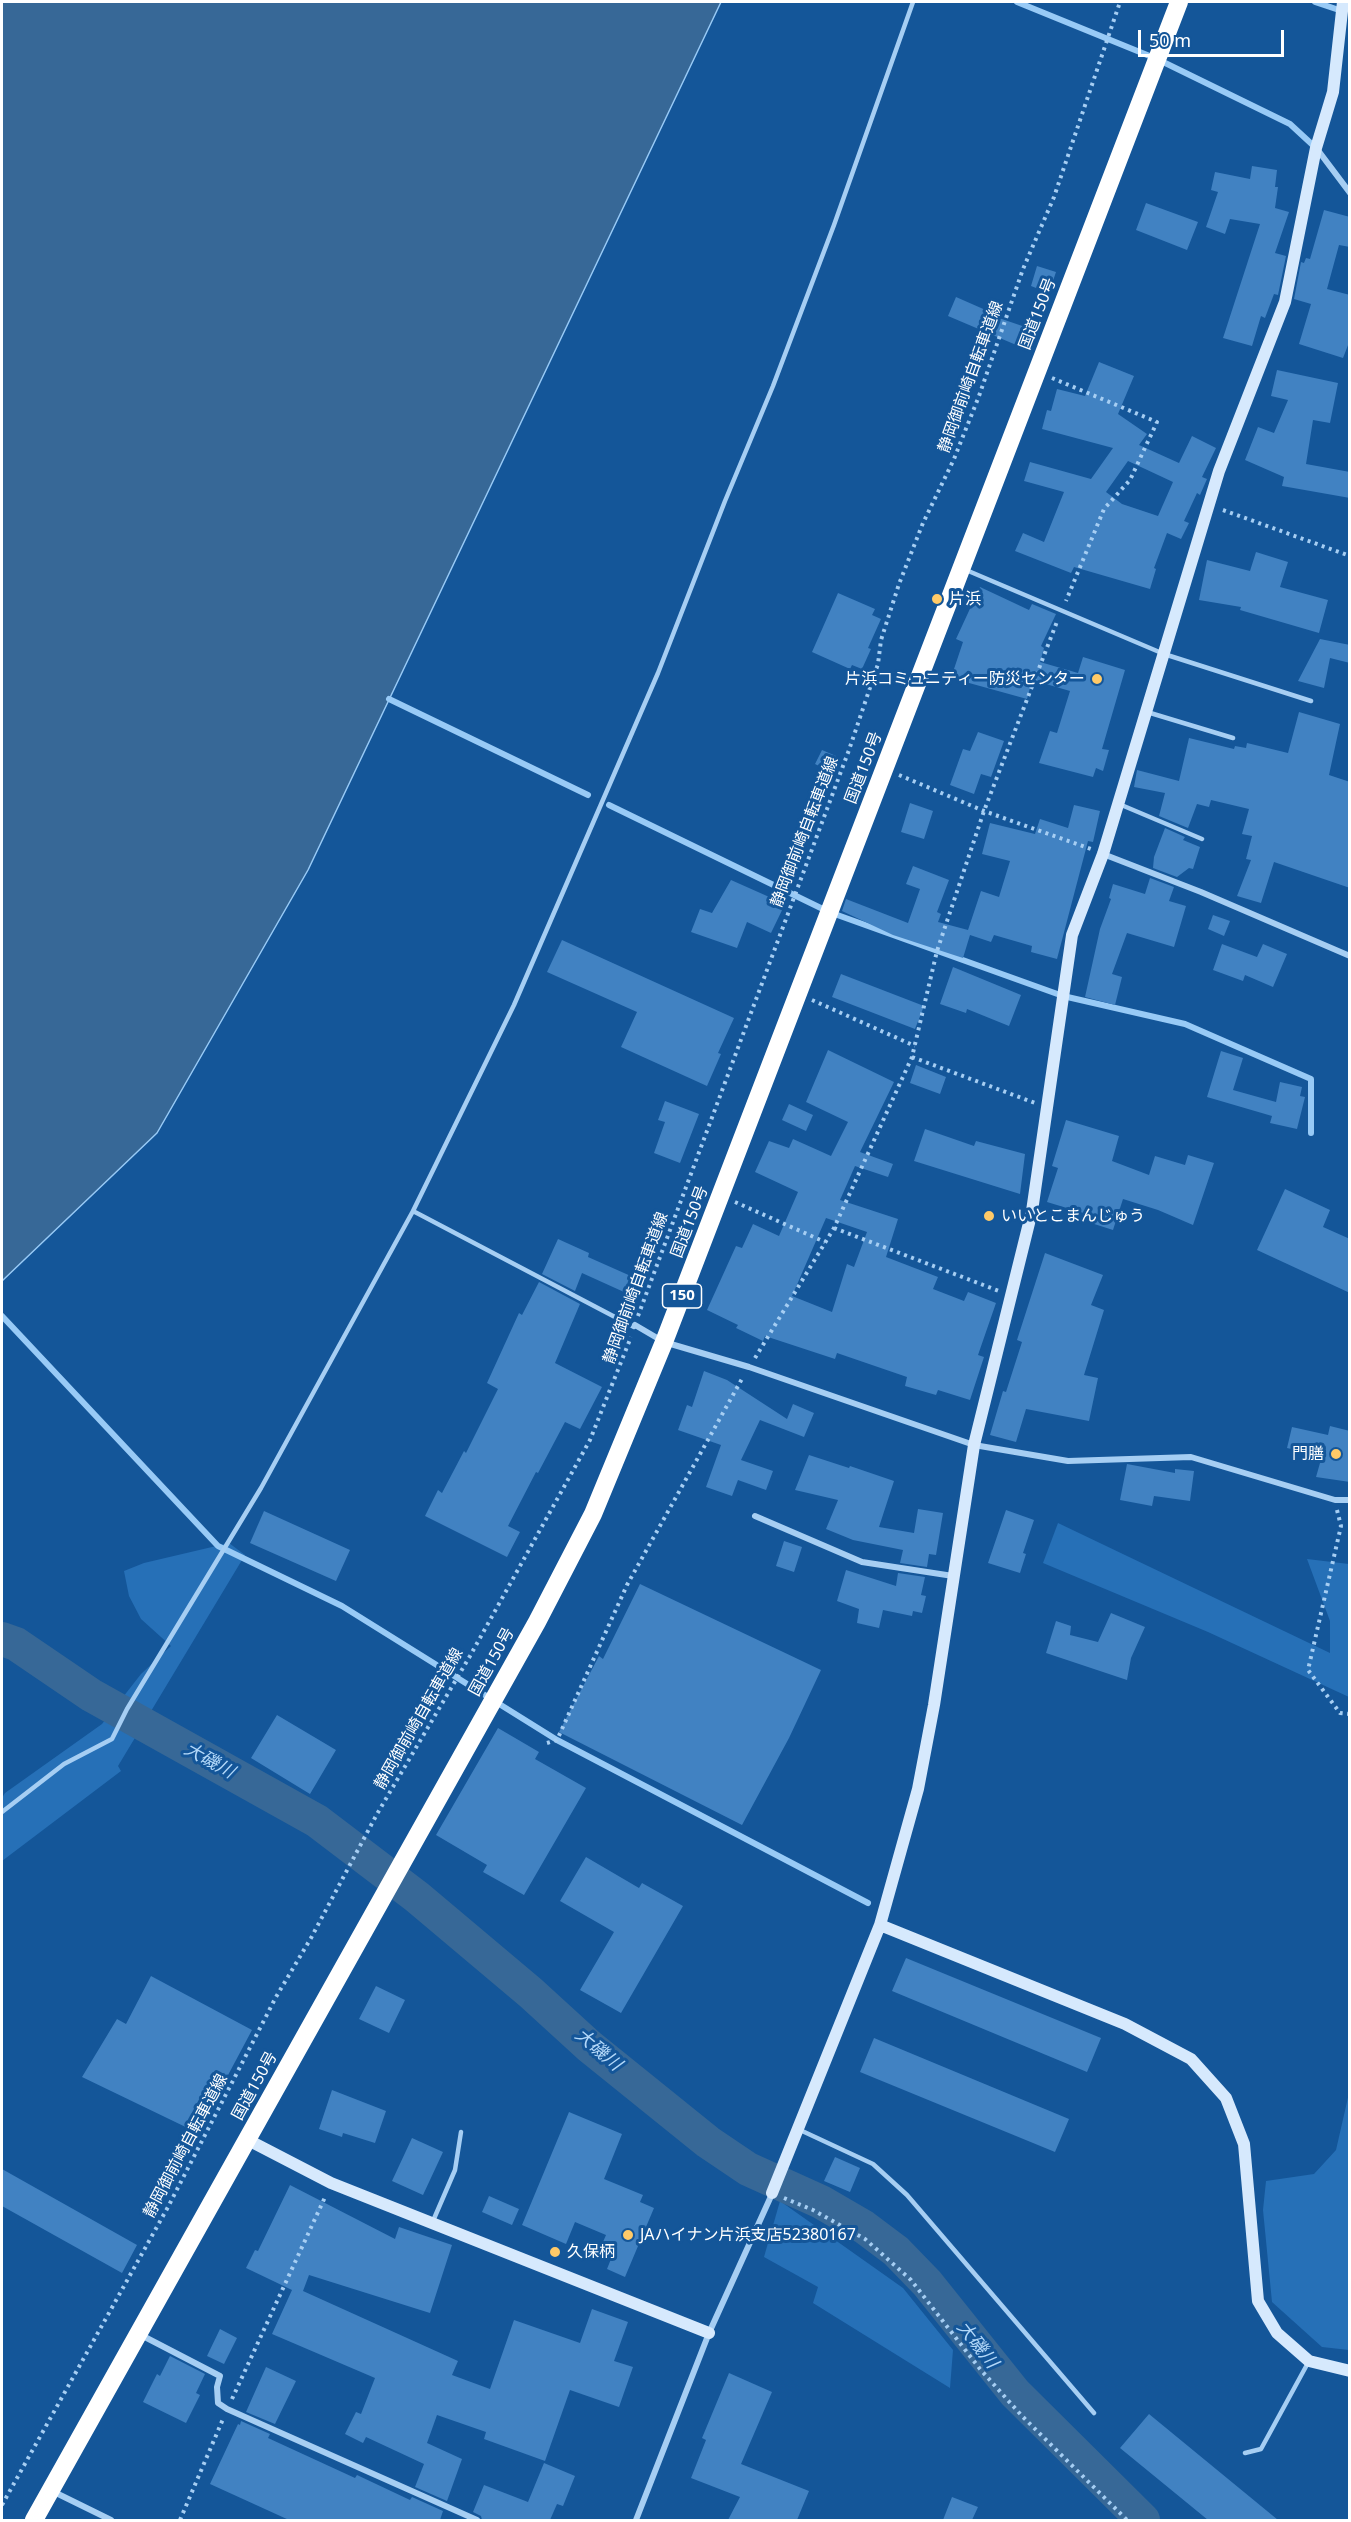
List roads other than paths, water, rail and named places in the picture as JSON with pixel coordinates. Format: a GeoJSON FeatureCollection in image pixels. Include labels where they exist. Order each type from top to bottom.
{"type":"FeatureCollection","features":[{"type":"Feature","properties":{"kind":"highway","name":"国道150号"},"geometry":{"type":"LineString","coordinates":[[34,2520],[537,1622],[593,1514],[664,1342],[721,1195],[1179,2]]}},
{"type":"Feature","properties":{"kind":"street"},"geometry":{"type":"LineString","coordinates":[[636,2520],[710,2333],[772,2192],[880,1925],[918,1788],[974,1445],[1032,1211],[1072,935],[1103,854],[1219,471],[1285,302],[1316,148],[1333,92],[1345,8]]}},
{"type":"Feature","properties":{"kind":"street"},"geometry":{"type":"LineString","coordinates":[[1316,148],[1350,193]]}},
{"type":"Feature","properties":{"kind":"street"},"geometry":{"type":"LineString","coordinates":[[1103,854],[1201,892],[1350,956]]}},
{"type":"Feature","properties":{"kind":"street"},"geometry":{"type":"LineString","coordinates":[[634,1326],[664,1342],[749,1367],[974,1445],[1068,1461],[1191,1457],[1335,1500],[1350,1500]]}},
{"type":"Feature","properties":{"kind":"street"},"geometry":{"type":"LineString","coordinates":[[755,1516],[862,1562],[954,1576]]}},
{"type":"Feature","properties":{"kind":"street"},"geometry":{"type":"LineString","coordinates":[[880,1925],[1125,2024],[1191,2059],[1226,2098],[1244,2144],[1258,2301],[1276,2332],[1309,2361],[1350,2371]]}},
{"type":"Feature","properties":{"kind":"street"},"geometry":{"type":"LineString","coordinates":[[248,2140],[331,2183],[710,2333]]}},
{"type":"Feature","properties":{"kind":"street"},"geometry":{"type":"LineString","coordinates":[[139,2333],[220,2376],[217,2386],[218,2403],[227,2409],[477,2520]]}},
{"type":"Feature","properties":{"kind":"street"},"geometry":{"type":"LineString","coordinates":[[52,2491],[111,2520]]}},
{"type":"Feature","properties":{"kind":"lane"},"geometry":{"type":"LineString","coordinates":[[2,1812],[64,1764],[112,1739],[127,1709],[261,1488],[412,1210],[514,1005],[658,673],[773,386],[834,225],[913,2]]}},
{"type":"Feature","properties":{"kind":"lane"},"geometry":{"type":"LineString","coordinates":[[962,568],[1164,654],[1311,701]]}},
{"type":"Feature","properties":{"kind":"lane"},"geometry":{"type":"LineString","coordinates":[[1146,712],[1233,738]]}},
{"type":"Feature","properties":{"kind":"lane"},"geometry":{"type":"LineString","coordinates":[[1118,804],[1202,839]]}},
{"type":"Feature","properties":{"kind":"lane"},"geometry":{"type":"LineString","coordinates":[[412,1210],[634,1326]]}},
{"type":"Feature","properties":{"kind":"lane"},"geometry":{"type":"LineString","coordinates":[[797,2129],[873,2164],[907,2194],[1094,2413]]}},
{"type":"Feature","properties":{"kind":"lane"},"geometry":{"type":"LineString","coordinates":[[432,2224],[455,2170],[461,2132]]}},
{"type":"Feature","properties":{"kind":"lane"},"geometry":{"type":"LineString","coordinates":[[1245,2453],[1262,2449],[1309,2361]]}},
{"type":"Feature","properties":{"kind":"waterway"},"geometry":{"type":"LineString","coordinates":[[1017,2],[1157,59],[1290,124],[1316,148]]}},
{"type":"Feature","properties":{"kind":"waterway"},"geometry":{"type":"LineString","coordinates":[[1315,2],[1342,11]]}},
{"type":"Feature","properties":{"kind":"waterway"},"geometry":{"type":"LineString","coordinates":[[389,699],[588,795]]}},
{"type":"Feature","properties":{"kind":"waterway"},"geometry":{"type":"LineString","coordinates":[[609,805],[829,912],[1063,996],[1185,1024],[1311,1079],[1311,1133]]}},
{"type":"Feature","properties":{"kind":"waterway"},"geometry":{"type":"LineString","coordinates":[[2,1316],[218,1546],[342,1606],[557,1740],[868,1903]]}},
{"type":"Feature","properties":{"kind":"waterway","name":"大磯川"},"geometry":{"type":"LineString","coordinates":[[2,1639],[16,1644],[91,1695],[317,1821],[417,1897],[531,1993],[589,2046],[708,2142],[748,2169],[821,2202],[864,2227],[896,2251],[927,2283],[1015,2393],[1143,2520]]}},
{"type":"Feature","properties":{"kind":"place","name":"片浜"},"geometry":{"type":"Point","coordinates":[937,599]}},
{"type":"Feature","properties":{"kind":"place","name":"片浜コミュニティー防災センター"},"geometry":{"type":"Point","coordinates":[1097,679]}},
{"type":"Feature","properties":{"kind":"place","name":"いいとこまんじゅう"},"geometry":{"type":"Point","coordinates":[989,1216]}},
{"type":"Feature","properties":{"kind":"place","name":"門膳"},"geometry":{"type":"Point","coordinates":[1336,1454]}},
{"type":"Feature","properties":{"kind":"place","name":"JAハイナン片浜支店52380167"},"geometry":{"type":"Point","coordinates":[628,2235]}},
{"type":"Feature","properties":{"kind":"place","name":"久保柄"},"geometry":{"type":"Point","coordinates":[555,2252]}}]}
